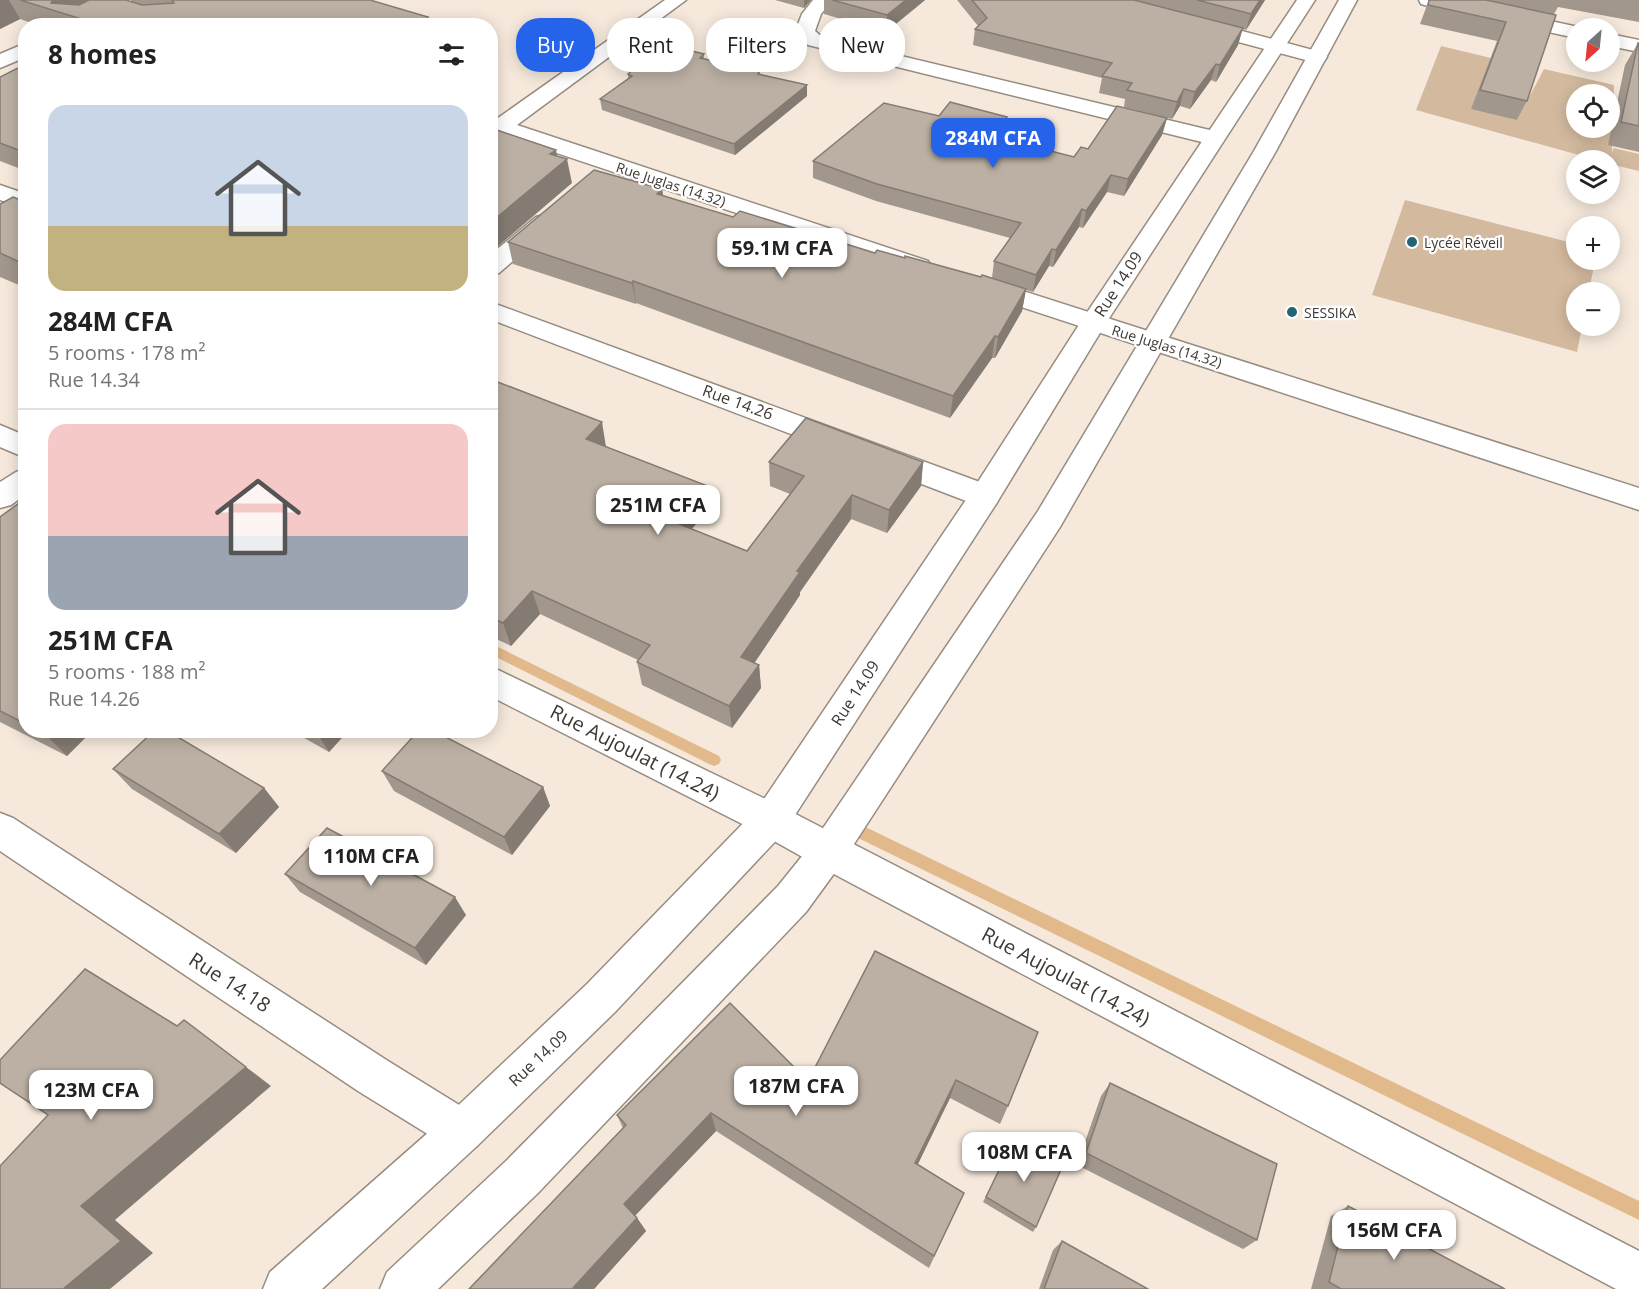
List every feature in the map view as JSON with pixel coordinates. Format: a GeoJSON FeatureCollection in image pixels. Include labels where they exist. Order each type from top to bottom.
{"type":"FeatureCollection","features":[{"type":"Feature","properties":{"kind":"street"},"geometry":{"type":"LineString","coordinates":[[498,125],[677,0]]}},
{"type":"Feature","properties":{"kind":"street"},"geometry":{"type":"LineString","coordinates":[[824,0],[812,10],[807,22],[805,32],[815,41],[1214,138]]}},
{"type":"Feature","properties":{"kind":"street","name":"Rue 14.09"},"geometry":{"type":"LineString","coordinates":[[287,1289],[462,1131],[601,998],[771,820],[985,496],[1093,323],[1306,0]]}},
{"type":"Feature","properties":{"kind":"street"},"geometry":{"type":"LineString","coordinates":[[404,1289],[522,1177],[792,899],[828,852],[1049,519],[1265,151],[1348,0]]}},
{"type":"Feature","properties":{"kind":"street"},"geometry":{"type":"LineString","coordinates":[[1428,0],[1566,30]]}},
{"type":"Feature","properties":{"kind":"street"},"geometry":{"type":"LineString","coordinates":[[1180,20],[1275,48],[1317,57]]}},
{"type":"Feature","properties":{"kind":"street"},"geometry":{"type":"LineString","coordinates":[[1620,41],[1639,44]]}},
{"type":"Feature","properties":{"kind":"street"},"geometry":{"type":"LineString","coordinates":[[0,62],[18,54]]}},
{"type":"Feature","properties":{"kind":"street","name":"Rue Juglas (14.32)"},"geometry":{"type":"LineString","coordinates":[[498,130],[602,172],[947,275],[1639,499]]}},
{"type":"Feature","properties":{"kind":"street"},"geometry":{"type":"LineString","coordinates":[[0,192],[18,199]]}},
{"type":"Feature","properties":{"kind":"street"},"geometry":{"type":"LineString","coordinates":[[498,261],[559,209]]}},
{"type":"Feature","properties":{"kind":"street","name":"Rue 14.26"},"geometry":{"type":"LineString","coordinates":[[498,313],[985,496]]}},
{"type":"Feature","properties":{"kind":"street"},"geometry":{"type":"LineString","coordinates":[[0,435],[18,444]]}},
{"type":"Feature","properties":{"kind":"street"},"geometry":{"type":"LineString","coordinates":[[0,497],[18,485]]}},
{"type":"Feature","properties":{"kind":"street","name":"Rue Aujoulat (14.24)"},"geometry":{"type":"LineString","coordinates":[[498,684],[771,820],[828,852],[1639,1276]]}},
{"type":"Feature","properties":{"kind":"street","name":"Rue 14.18"},"geometry":{"type":"LineString","coordinates":[[0,830],[374,1076],[462,1131]]}},
{"type":"Feature","properties":{"kind":"shaded area"},"geometry":{"type":"Polygon","coordinates":[[[1441,46],[1491,58],[1517,120],[1544,69],[1610,84],[1566,84],[1566,138],[1612,138],[1612,150],[1566,151],[1416,110],[1441,46]]]}},
{"type":"Feature","properties":{"kind":"shaded area"},"geometry":{"type":"Polygon","coordinates":[[[1614,148],[1639,154],[1639,171],[1620,166],[1620,150],[1613,150],[1614,148]]]}},
{"type":"Feature","properties":{"kind":"shaded area"},"geometry":{"type":"Polygon","coordinates":[[[1405,200],[1566,241],[1566,270],[1593,270],[1591,282],[1566,282],[1566,336],[1580,336],[1577,352],[1372,295],[1405,200]]]}},
{"type":"Feature","properties":{"kind":"building"},"geometry":{"type":"Polygon","coordinates":[[[20,0],[53,0],[51,3],[79,5],[89,0],[126,0],[142,5],[174,3],[172,0],[370,0],[428,17],[427,18],[78,18],[20,0]]]}},
{"type":"Feature","properties":{"kind":"building"},"geometry":{"type":"Polygon","coordinates":[[[832,0],[906,0],[887,15],[832,0]]]}},
{"type":"Feature","properties":{"kind":"building"},"geometry":{"type":"Polygon","coordinates":[[[972,0],[1134,0],[1243,28],[1220,65],[1216,64],[1195,92],[1184,89],[1177,102],[1127,90],[1132,83],[1102,76],[1112,63],[975,29],[987,18],[972,0]]]}},
{"type":"Feature","properties":{"kind":"building"},"geometry":{"type":"Polygon","coordinates":[[[1197,0],[1260,0],[1251,14],[1197,0]]]}},
{"type":"Feature","properties":{"kind":"building"},"geometry":{"type":"Polygon","coordinates":[[[1429,0],[1486,0],[1556,15],[1527,101],[1480,90],[1506,22],[1428,5],[1429,0]]]}},
{"type":"Feature","properties":{"kind":"building"},"geometry":{"type":"Polygon","coordinates":[[[1639,43],[1639,126],[1621,122],[1639,43]]]}},
{"type":"Feature","properties":{"kind":"building"},"geometry":{"type":"Polygon","coordinates":[[[694,52],[704,54],[700,58],[706,59],[706,72],[759,72],[758,74],[807,85],[734,144],[600,99],[632,76],[628,74],[630,72],[694,72],[694,52]]]}},
{"type":"Feature","properties":{"kind":"building"},"geometry":{"type":"Polygon","coordinates":[[[18,68],[18,150],[0,143],[0,77],[18,68]]]}},
{"type":"Feature","properties":{"kind":"building"},"geometry":{"type":"Polygon","coordinates":[[[950,102],[1007,117],[992,136],[1074,157],[1081,147],[1088,149],[1117,106],[1167,118],[1128,179],[1111,175],[1086,211],[1082,209],[1056,250],[1052,249],[1036,275],[994,261],[1021,223],[877,184],[813,161],[884,103],[939,116],[950,102]]]}},
{"type":"Feature","properties":{"kind":"building"},"geometry":{"type":"Polygon","coordinates":[[[498,130],[556,150],[550,154],[567,159],[498,216],[498,130]]]}},
{"type":"Feature","properties":{"kind":"building"},"geometry":{"type":"Polygon","coordinates":[[[594,170],[662,189],[657,194],[733,217],[740,211],[875,253],[877,250],[905,258],[905,256],[981,277],[982,275],[1026,289],[998,337],[995,336],[953,396],[633,281],[632,283],[508,242],[594,170]]]}},
{"type":"Feature","properties":{"kind":"building"},"geometry":{"type":"Polygon","coordinates":[[[13,197],[18,199],[18,261],[0,253],[0,204],[13,197]]]}},
{"type":"Feature","properties":{"kind":"building"},"geometry":{"type":"Polygon","coordinates":[[[498,382],[602,422],[586,439],[705,485],[674,522],[747,551],[804,476],[769,462],[806,418],[923,462],[889,510],[852,495],[797,571],[800,572],[741,657],[759,665],[729,706],[637,662],[650,645],[532,591],[503,623],[498,621],[498,382]]]}},
{"type":"Feature","properties":{"kind":"building"},"geometry":{"type":"Polygon","coordinates":[[[18,504],[18,720],[0,711],[0,517],[18,504]]]}},
{"type":"Feature","properties":{"kind":"building"},"geometry":{"type":"Polygon","coordinates":[[[146,738],[180,738],[264,788],[219,834],[113,769],[146,738]]]}},
{"type":"Feature","properties":{"kind":"building"},"geometry":{"type":"Polygon","coordinates":[[[412,738],[448,738],[543,787],[504,837],[382,771],[412,738]]]}},
{"type":"Feature","properties":{"kind":"building"},"geometry":{"type":"Polygon","coordinates":[[[327,828],[455,897],[415,948],[285,874],[327,828]]]}},
{"type":"Feature","properties":{"kind":"building"},"geometry":{"type":"Polygon","coordinates":[[[875,951],[1038,1032],[1008,1106],[956,1080],[915,1163],[964,1193],[934,1256],[711,1113],[624,1204],[637,1218],[572,1289],[469,1289],[626,1125],[617,1115],[730,1003],[808,1081],[875,951]]]}},
{"type":"Feature","properties":{"kind":"building"},"geometry":{"type":"Polygon","coordinates":[[[85,969],[177,1026],[184,1020],[246,1067],[81,1206],[121,1241],[63,1289],[0,1289],[0,1166],[48,1115],[0,1083],[0,1060],[85,969]]]}},
{"type":"Feature","properties":{"kind":"building"},"geometry":{"type":"Polygon","coordinates":[[[1110,1083],[1277,1164],[1257,1240],[1086,1153],[1110,1083]]]}},
{"type":"Feature","properties":{"kind":"building"},"geometry":{"type":"Polygon","coordinates":[[[1014,1139],[1062,1167],[1036,1227],[986,1197],[1014,1139]]]}},
{"type":"Feature","properties":{"kind":"building"},"geometry":{"type":"Polygon","coordinates":[[[1348,1206],[1505,1289],[1341,1289],[1329,1282],[1348,1206]]]}},
{"type":"Feature","properties":{"kind":"building"},"geometry":{"type":"Polygon","coordinates":[[[1062,1241],[1148,1289],[1044,1289],[1062,1241]]]}},
{"type":"Feature","properties":{"kind":"waterway"},"geometry":{"type":"LineString","coordinates":[[498,652],[714,760]]}},
{"type":"Feature","properties":{"kind":"waterway"},"geometry":{"type":"LineString","coordinates":[[855,829],[1639,1211]]}},
{"type":"Feature","properties":{"kind":"place","name":"Lycée Réveil"},"geometry":{"type":"Point","coordinates":[1412,242]}},
{"type":"Feature","properties":{"kind":"place","name":"SESSIKA"},"geometry":{"type":"Point","coordinates":[1292,312]}}]}
